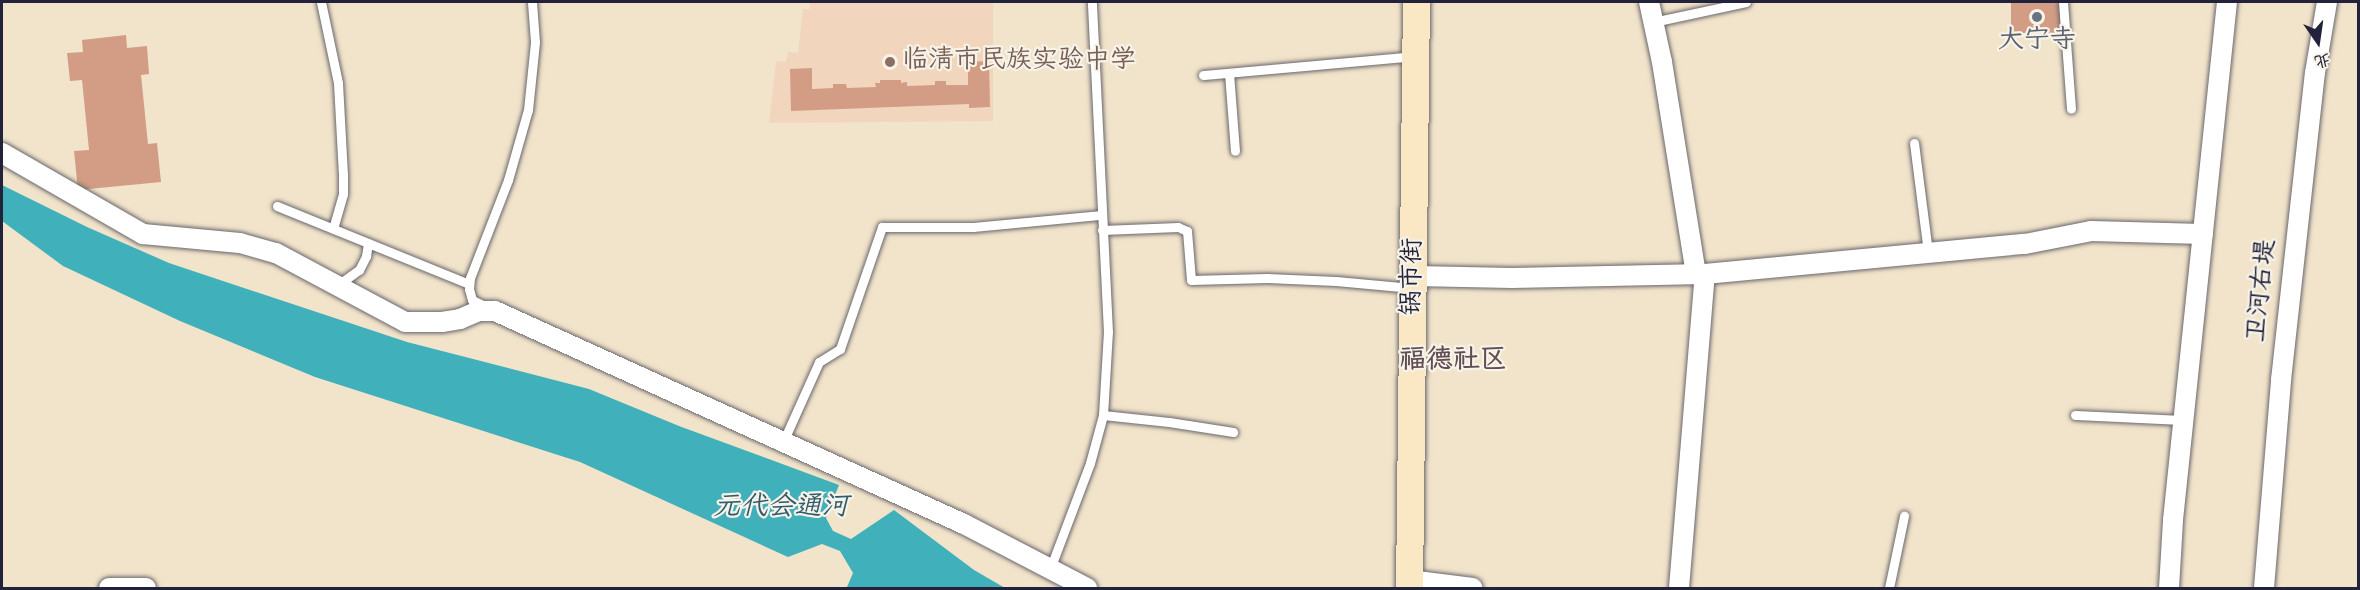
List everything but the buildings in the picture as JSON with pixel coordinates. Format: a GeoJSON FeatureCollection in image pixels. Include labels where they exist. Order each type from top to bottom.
{"type":"FeatureCollection","features":[{"type":"Feature","properties":{"kind":"street","name":"锅市街"},"geometry":{"type":"LineString","coordinates":[[1409,584],[1416,2]]}},
{"type":"Feature","properties":{"kind":"street"},"geometry":{"type":"LineString","coordinates":[[1649,2],[1701,274],[1679,588]]}},
{"type":"Feature","properties":{"kind":"street"},"geometry":{"type":"LineString","coordinates":[[2169,588],[2173,520],[2227,2]]}},
{"type":"Feature","properties":{"kind":"street","name":"卫河右堤"},"geometry":{"type":"LineString","coordinates":[[2264,588],[2281,380],[2315,73],[2327,2]]}},
{"type":"Feature","properties":{"kind":"street"},"geometry":{"type":"LineString","coordinates":[[2,153],[143,234],[240,243],[276,254],[405,322],[442,322],[460,319],[479,311],[495,311],[964,524],[1087,588]]}},
{"type":"Feature","properties":{"kind":"street"},"geometry":{"type":"LineString","coordinates":[[1414,282],[1701,274],[2025,244],[2091,231],[2203,234]]}},
{"type":"Feature","properties":{"kind":"street"},"geometry":{"type":"LineString","coordinates":[[1409,584],[1473,588]]}},
{"type":"Feature","properties":{"kind":"street"},"geometry":{"type":"LineString","coordinates":[[109,588],[146,588]]}},
{"type":"Feature","properties":{"kind":"lane"},"geometry":{"type":"LineString","coordinates":[[321,2],[338,83],[344,174],[343,194],[333,229]]}},
{"type":"Feature","properties":{"kind":"lane"},"geometry":{"type":"LineString","coordinates":[[495,311],[472,300],[469,284],[508,180],[528,110],[535,42],[532,2]]}},
{"type":"Feature","properties":{"kind":"lane"},"geometry":{"type":"LineString","coordinates":[[1050,569],[1090,463],[1103,416],[1108,332],[1092,2]]}},
{"type":"Feature","properties":{"kind":"lane"},"geometry":{"type":"LineString","coordinates":[[1653,22],[1746,2]]}},
{"type":"Feature","properties":{"kind":"lane"},"geometry":{"type":"LineString","coordinates":[[2063,2],[2071,110]]}},
{"type":"Feature","properties":{"kind":"lane"},"geometry":{"type":"LineString","coordinates":[[1203,75],[1416,56]]}},
{"type":"Feature","properties":{"kind":"lane"},"geometry":{"type":"LineString","coordinates":[[1228,74],[1235,151]]}},
{"type":"Feature","properties":{"kind":"lane"},"geometry":{"type":"LineString","coordinates":[[1914,143],[1928,253]]}},
{"type":"Feature","properties":{"kind":"lane"},"geometry":{"type":"LineString","coordinates":[[277,206],[469,284]]}},
{"type":"Feature","properties":{"kind":"lane"},"geometry":{"type":"LineString","coordinates":[[783,442],[819,362],[840,349],[882,227],[973,227],[1101,215]]}},
{"type":"Feature","properties":{"kind":"lane"},"geometry":{"type":"LineString","coordinates":[[1102,230],[1178,227],[1187,231],[1191,280],[1267,278],[1414,282]]}},
{"type":"Feature","properties":{"kind":"lane"},"geometry":{"type":"LineString","coordinates":[[337,286],[359,270],[366,256],[368,243]]}},
{"type":"Feature","properties":{"kind":"lane"},"geometry":{"type":"LineString","coordinates":[[2075,415],[2183,420]]}},
{"type":"Feature","properties":{"kind":"lane"},"geometry":{"type":"LineString","coordinates":[[1103,416],[1169,422],[1233,432]]}},
{"type":"Feature","properties":{"kind":"lane"},"geometry":{"type":"LineString","coordinates":[[1889,588],[1904,516]]}},
{"type":"Feature","properties":{"kind":"shaded area","name":"临清市民族实验中学"},"geometry":{"type":"Polygon","coordinates":[[[810,2],[993,2],[993,121],[769,123],[776,61],[786,62],[788,52],[798,53],[803,9],[810,9],[810,2]]]}},
{"type":"Feature","properties":{"kind":"water","name":"元代会通河"},"geometry":{"type":"Polygon","coordinates":[[[2,185],[87,227],[169,263],[407,342],[589,389],[679,426],[839,485],[826,518],[833,531],[851,539],[894,510],[974,570],[1005,588],[847,587],[853,573],[840,551],[822,544],[788,557],[580,462],[315,377],[180,321],[63,266],[2,221],[2,185]]]}},
{"type":"Feature","properties":{"kind":"place","name":"大宁寺"},"geometry":{"type":"Point","coordinates":[2037,17]}},
{"type":"Feature","properties":{"kind":"place","name":"临清市民族实验中学"},"geometry":{"type":"Point","coordinates":[890,62]}},
{"type":"Feature","properties":{"kind":"district","name":"福德社区"},"geometry":{"type":"Point","coordinates":[1453,361]}}]}
